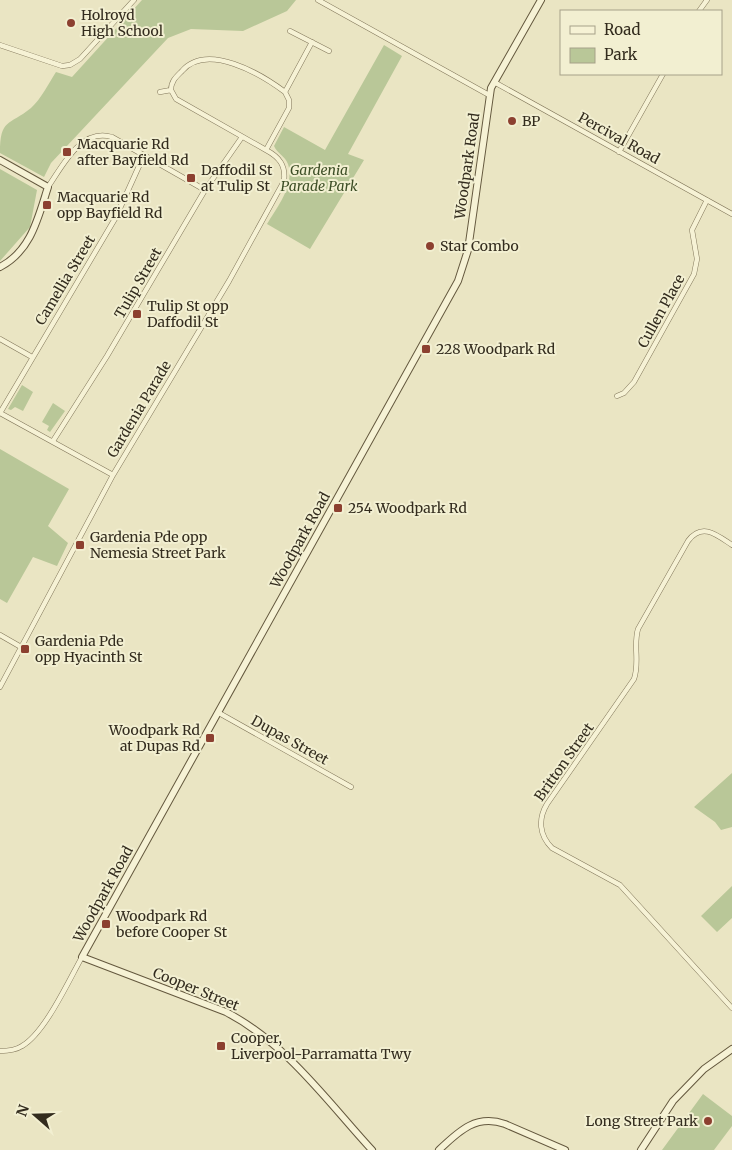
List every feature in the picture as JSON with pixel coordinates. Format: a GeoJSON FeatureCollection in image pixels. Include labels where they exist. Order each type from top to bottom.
{"type":"FeatureCollection","features":[{"type":"Feature","properties":{"kind":"street"},"geometry":{"type":"LineString","coordinates":[[0,45],[59,66],[70,65],[80,59],[134,0]]}},
{"type":"Feature","properties":{"kind":"street"},"geometry":{"type":"LineString","coordinates":[[318,0],[489,95]]}},
{"type":"Feature","properties":{"kind":"street","name":"Woodpark Road"},"geometry":{"type":"LineString","coordinates":[[0,1051],[18,1048],[31,1039],[54,1007],[463,271],[468,250],[489,95],[494,82],[541,0]]}},
{"type":"Feature","properties":{"kind":"street"},"geometry":{"type":"LineString","coordinates":[[290,31],[329,51]]}},
{"type":"Feature","properties":{"kind":"street"},"geometry":{"type":"LineString","coordinates":[[285,92],[312,42]]}},
{"type":"Feature","properties":{"kind":"street"},"geometry":{"type":"LineString","coordinates":[[160,92],[171,90],[173,80],[184,67],[194,61],[231,62],[285,92],[289,100],[289,108],[266,150]]}},
{"type":"Feature","properties":{"kind":"street"},"geometry":{"type":"LineString","coordinates":[[619,152],[662,75]]}},
{"type":"Feature","properties":{"kind":"street","name":"Percival Road"},"geometry":{"type":"LineString","coordinates":[[494,82],[732,214]]}},
{"type":"Feature","properties":{"kind":"street","name":"Gardenia Parade"},"geometry":{"type":"LineString","coordinates":[[0,687],[113,475],[283,186],[285,174],[277,156],[176,99],[171,90]]}},
{"type":"Feature","properties":{"kind":"street"},"geometry":{"type":"LineString","coordinates":[[0,267],[14,256],[30,238],[38,224],[48,188],[68,158],[90,137],[109,136],[205,190]]}},
{"type":"Feature","properties":{"kind":"street","name":"Tulip Street"},"geometry":{"type":"LineString","coordinates":[[53,441],[107,356],[205,190],[242,137]]}},
{"type":"Feature","properties":{"kind":"street","name":"Camellia Street"},"geometry":{"type":"LineString","coordinates":[[0,413],[116,217],[144,155]]}},
{"type":"Feature","properties":{"kind":"street"},"geometry":{"type":"LineString","coordinates":[[0,160],[48,188]]}},
{"type":"Feature","properties":{"kind":"street","name":"Cullen Place"},"geometry":{"type":"LineString","coordinates":[[617,396],[624,393],[634,382],[694,274],[697,259],[692,230],[707,200]]}},
{"type":"Feature","properties":{"kind":"street"},"geometry":{"type":"LineString","coordinates":[[0,339],[32,357]]}},
{"type":"Feature","properties":{"kind":"street"},"geometry":{"type":"LineString","coordinates":[[0,413],[113,475]]}},
{"type":"Feature","properties":{"kind":"street","name":"Britton Street"},"geometry":{"type":"LineString","coordinates":[[732,545],[711,531],[700,530],[688,541],[640,626],[636,637],[638,667],[634,679],[547,804],[542,814],[541,826],[546,842],[555,851],[620,884],[732,1008]]}},
{"type":"Feature","properties":{"kind":"street"},"geometry":{"type":"LineString","coordinates":[[0,635],[21,647]]}},
{"type":"Feature","properties":{"kind":"street","name":"Dupas Street"},"geometry":{"type":"LineString","coordinates":[[219,713],[351,786]]}},
{"type":"Feature","properties":{"kind":"street","name":"Cooper Street"},"geometry":{"type":"LineString","coordinates":[[82,957],[241,1020],[280,1050],[372,1150]]}},
{"type":"Feature","properties":{"kind":"street"},"geometry":{"type":"LineString","coordinates":[[641,1150],[673,1101],[704,1069],[731,1051]]}},
{"type":"Feature","properties":{"kind":"street"},"geometry":{"type":"LineString","coordinates":[[439,1150],[462,1129],[482,1121],[505,1124],[565,1150]]}},
{"type":"Feature","properties":{"kind":"green space"},"geometry":{"type":"Polygon","coordinates":[[[142,0],[296,0],[287,11],[243,31],[191,29],[168,38],[51,163],[44,177],[0,153],[0,142],[7,124],[35,104],[56,72],[72,77],[142,0]]]}},
{"type":"Feature","properties":{"kind":"green space","name":"Gardenia Parade Park"},"geometry":{"type":"Polygon","coordinates":[[[384,45],[402,56],[348,154],[364,160],[310,249],[267,224],[284,196],[290,172],[285,159],[274,146],[284,127],[325,150],[384,45]]]}},
{"type":"Feature","properties":{"kind":"green space"},"geometry":{"type":"Polygon","coordinates":[[[0,169],[37,190],[30,227],[0,261],[0,169]]]}},
{"type":"Feature","properties":{"kind":"green space"},"geometry":{"type":"Polygon","coordinates":[[[22,385],[33,392],[23,411],[15,407],[11,410],[8,409],[22,385]]]}},
{"type":"Feature","properties":{"kind":"green space"},"geometry":{"type":"Polygon","coordinates":[[[53,403],[65,411],[50,432],[47,430],[49,426],[42,422],[53,403]]]}},
{"type":"Feature","properties":{"kind":"green space"},"geometry":{"type":"Polygon","coordinates":[[[0,449],[69,489],[48,526],[68,543],[57,566],[33,557],[7,603],[0,599],[0,449]]]}},
{"type":"Feature","properties":{"kind":"green space"},"geometry":{"type":"Polygon","coordinates":[[[732,773],[732,827],[721,830],[715,822],[694,807],[732,773]]]}},
{"type":"Feature","properties":{"kind":"green space"},"geometry":{"type":"Polygon","coordinates":[[[732,886],[732,918],[717,932],[701,916],[732,886]]]}},
{"type":"Feature","properties":{"kind":"green space","name":"Long Street Park"},"geometry":{"type":"Polygon","coordinates":[[[703,1094],[732,1116],[732,1126],[714,1150],[662,1150],[703,1094]]]}},
{"type":"Feature","properties":{"kind":"place","name":"Holroyd High School"},"geometry":{"type":"Point","coordinates":[71,23]}},
{"type":"Feature","properties":{"kind":"place","name":"BP"},"geometry":{"type":"Point","coordinates":[512,121]}},
{"type":"Feature","properties":{"kind":"place","name":"Macquarie Rd after Bayfield Rd"},"geometry":{"type":"Point","coordinates":[67,152]}},
{"type":"Feature","properties":{"kind":"place","name":"Daffodil St at Tulip St"},"geometry":{"type":"Point","coordinates":[191,178]}},
{"type":"Feature","properties":{"kind":"place","name":"Macquarie Rd opp Bayfield Rd"},"geometry":{"type":"Point","coordinates":[47,205]}},
{"type":"Feature","properties":{"kind":"place","name":"Star Combo"},"geometry":{"type":"Point","coordinates":[430,246]}},
{"type":"Feature","properties":{"kind":"place","name":"Tulip St opp Daffodil St"},"geometry":{"type":"Point","coordinates":[137,314]}},
{"type":"Feature","properties":{"kind":"place","name":"228 Woodpark Rd"},"geometry":{"type":"Point","coordinates":[426,349]}},
{"type":"Feature","properties":{"kind":"place","name":"254 Woodpark Rd"},"geometry":{"type":"Point","coordinates":[338,508]}},
{"type":"Feature","properties":{"kind":"place","name":"Gardenia Pde opp Nemesia Street Park"},"geometry":{"type":"Point","coordinates":[80,545]}},
{"type":"Feature","properties":{"kind":"place","name":"Gardenia Pde opp Hyacinth St"},"geometry":{"type":"Point","coordinates":[25,649]}},
{"type":"Feature","properties":{"kind":"place","name":"Woodpark Rd at Dupas Rd"},"geometry":{"type":"Point","coordinates":[210,738]}},
{"type":"Feature","properties":{"kind":"place","name":"Woodpark Rd before Cooper St"},"geometry":{"type":"Point","coordinates":[106,924]}},
{"type":"Feature","properties":{"kind":"place","name":"Cooper, Liverpool-Parramatta Twy"},"geometry":{"type":"Point","coordinates":[221,1046]}},
{"type":"Feature","properties":{"kind":"place","name":"Long Street Park"},"geometry":{"type":"Point","coordinates":[708,1121]}}]}
